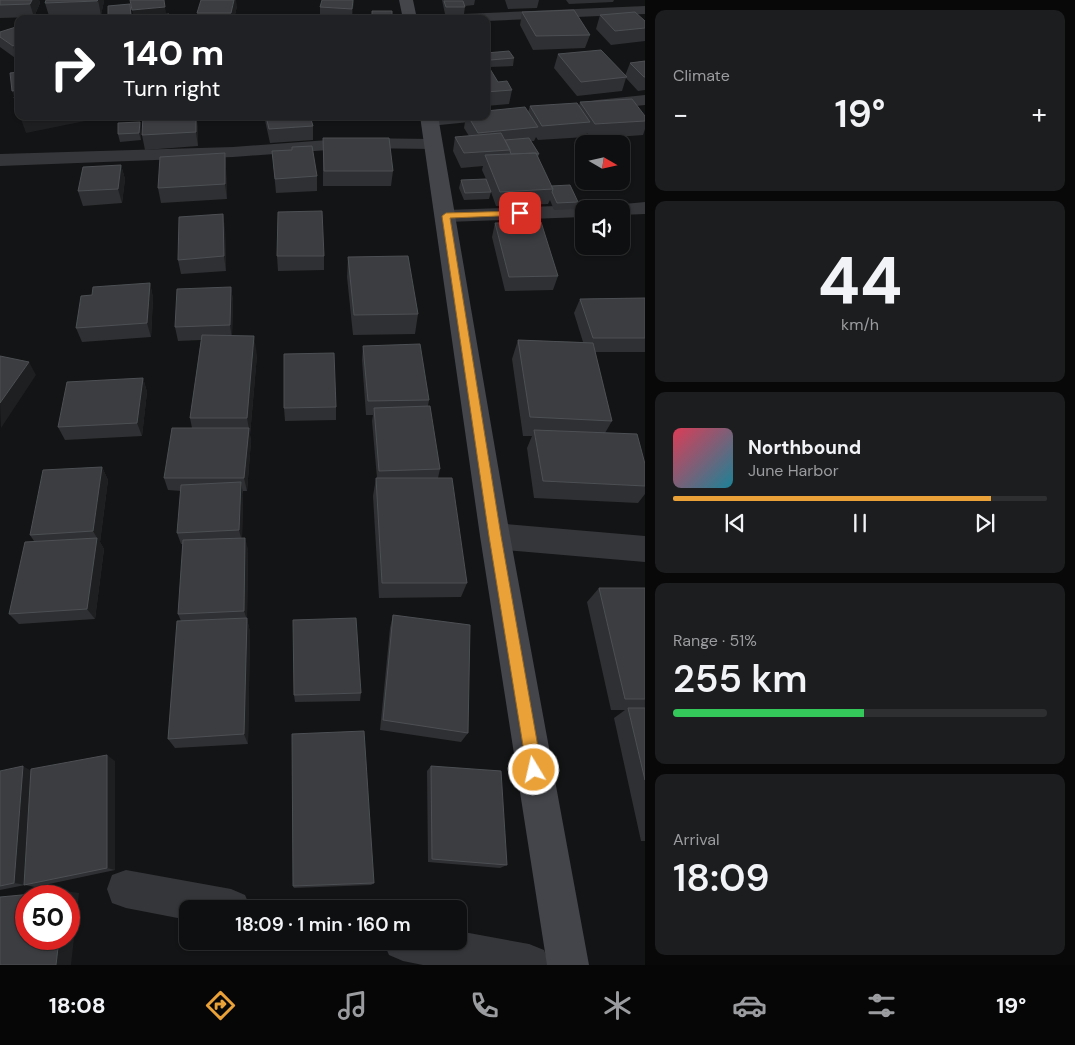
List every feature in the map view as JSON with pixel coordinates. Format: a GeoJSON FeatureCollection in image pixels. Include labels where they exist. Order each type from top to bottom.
{"type":"FeatureCollection","features":[{"type":"Feature","properties":{"kind":"main road"},"geometry":{"type":"LineString","coordinates":[[406,0],[409,15]]}},
{"type":"Feature","properties":{"kind":"main road"},"geometry":{"type":"LineString","coordinates":[[431,127],[495,536],[568,965]]}},
{"type":"Feature","properties":{"kind":"street"},"geometry":{"type":"LineString","coordinates":[[546,0],[556,13]]}},
{"type":"Feature","properties":{"kind":"street"},"geometry":{"type":"LineString","coordinates":[[490,16],[645,10]]}},
{"type":"Feature","properties":{"kind":"street"},"geometry":{"type":"LineString","coordinates":[[576,107],[645,100]]}},
{"type":"Feature","properties":{"kind":"street"},"geometry":{"type":"LineString","coordinates":[[0,160],[233,152],[355,143],[464,120]]}},
{"type":"Feature","properties":{"kind":"street"},"geometry":{"type":"LineString","coordinates":[[630,209],[645,208]]}},
{"type":"Feature","properties":{"kind":"street"},"geometry":{"type":"LineString","coordinates":[[446,216],[575,211]]}},
{"type":"Feature","properties":{"kind":"street"},"geometry":{"type":"LineString","coordinates":[[495,536],[645,549]]}},
{"type":"Feature","properties":{"kind":"street"},"geometry":{"type":"LineString","coordinates":[[126,889],[184,900]]}},
{"type":"Feature","properties":{"kind":"street"},"geometry":{"type":"LineString","coordinates":[[450,950],[529,965]]}},
{"type":"Feature","properties":{"kind":"building"},"geometry":{"type":"Polygon","coordinates":[[[0,0],[32,0],[30,4],[0,5],[0,0]]]}},
{"type":"Feature","properties":{"kind":"building"},"geometry":{"type":"Polygon","coordinates":[[[46,0],[98,0],[45,3],[46,0]]]}},
{"type":"Feature","properties":{"kind":"building"},"geometry":{"type":"Polygon","coordinates":[[[130,0],[164,0],[165,7],[132,10],[130,0]]]}},
{"type":"Feature","properties":{"kind":"building"},"geometry":{"type":"Polygon","coordinates":[[[201,0],[234,0],[231,13],[197,13],[201,0]]]}},
{"type":"Feature","properties":{"kind":"building"},"geometry":{"type":"Polygon","coordinates":[[[322,0],[353,0],[352,9],[320,7],[322,0]]]}},
{"type":"Feature","properties":{"kind":"building"},"geometry":{"type":"Polygon","coordinates":[[[444,1],[463,1],[465,7],[446,7],[444,1]]]}},
{"type":"Feature","properties":{"kind":"building"},"geometry":{"type":"Polygon","coordinates":[[[130,4],[131,15],[108,15],[108,6],[130,4]]]}},
{"type":"Feature","properties":{"kind":"building"},"geometry":{"type":"Polygon","coordinates":[[[574,10],[590,35],[536,36],[522,12],[574,10]]]}},
{"type":"Feature","properties":{"kind":"building"},"geometry":{"type":"Polygon","coordinates":[[[372,11],[392,11],[392,15],[372,15],[372,11]]]}},
{"type":"Feature","properties":{"kind":"building"},"geometry":{"type":"Polygon","coordinates":[[[635,12],[645,21],[645,28],[615,31],[600,15],[635,12]]]}},
{"type":"Feature","properties":{"kind":"building"},"geometry":{"type":"Polygon","coordinates":[[[15,27],[15,45],[13,46],[0,37],[0,32],[15,27]]]}},
{"type":"Feature","properties":{"kind":"building"},"geometry":{"type":"Polygon","coordinates":[[[601,50],[627,77],[581,82],[558,54],[601,50]]]}},
{"type":"Feature","properties":{"kind":"building"},"geometry":{"type":"Polygon","coordinates":[[[509,51],[514,58],[490,60],[490,53],[509,51]]]}},
{"type":"Feature","properties":{"kind":"building"},"geometry":{"type":"Polygon","coordinates":[[[645,61],[645,77],[644,77],[630,63],[645,61]]]}},
{"type":"Feature","properties":{"kind":"building"},"geometry":{"type":"Polygon","coordinates":[[[490,69],[498,82],[507,81],[512,90],[490,92],[490,69]]]}},
{"type":"Feature","properties":{"kind":"building"},"geometry":{"type":"Polygon","coordinates":[[[15,72],[15,91],[12,91],[10,73],[15,72]]]}},
{"type":"Feature","properties":{"kind":"building"},"geometry":{"type":"Polygon","coordinates":[[[632,99],[645,116],[645,121],[595,124],[580,102],[632,99]]]}},
{"type":"Feature","properties":{"kind":"building"},"geometry":{"type":"Polygon","coordinates":[[[577,103],[590,122],[542,126],[530,106],[577,103]]]}},
{"type":"Feature","properties":{"kind":"building"},"geometry":{"type":"Polygon","coordinates":[[[525,107],[538,127],[478,133],[470,120],[490,120],[490,111],[525,107]]]}},
{"type":"Feature","properties":{"kind":"building"},"geometry":{"type":"Polygon","coordinates":[[[143,120],[196,120],[196,132],[142,135],[143,120]]]}},
{"type":"Feature","properties":{"kind":"building"},"geometry":{"type":"Polygon","coordinates":[[[267,120],[311,120],[313,126],[269,129],[267,120]]]}},
{"type":"Feature","properties":{"kind":"building"},"geometry":{"type":"Polygon","coordinates":[[[140,122],[139,133],[118,134],[118,123],[140,122]]]}},
{"type":"Feature","properties":{"kind":"building"},"geometry":{"type":"Polygon","coordinates":[[[501,133],[510,150],[464,153],[455,137],[501,133]]]}},
{"type":"Feature","properties":{"kind":"building"},"geometry":{"type":"Polygon","coordinates":[[[323,138],[389,138],[393,171],[324,171],[323,138]]]}},
{"type":"Feature","properties":{"kind":"building"},"geometry":{"type":"Polygon","coordinates":[[[529,138],[539,154],[511,154],[505,140],[529,138]]]}},
{"type":"Feature","properties":{"kind":"building"},"geometry":{"type":"Polygon","coordinates":[[[312,146],[317,176],[275,179],[272,151],[312,146]]]}},
{"type":"Feature","properties":{"kind":"building"},"geometry":{"type":"Polygon","coordinates":[[[225,153],[225,184],[158,188],[160,157],[225,153]]]}},
{"type":"Feature","properties":{"kind":"building"},"geometry":{"type":"Polygon","coordinates":[[[536,153],[553,189],[500,192],[485,155],[536,153]]]}},
{"type":"Feature","properties":{"kind":"building"},"geometry":{"type":"Polygon","coordinates":[[[121,165],[118,189],[78,191],[83,167],[121,165]]]}},
{"type":"Feature","properties":{"kind":"building"},"geometry":{"type":"Polygon","coordinates":[[[486,179],[491,192],[465,193],[461,180],[486,179]]]}},
{"type":"Feature","properties":{"kind":"building"},"geometry":{"type":"Polygon","coordinates":[[[570,185],[577,200],[575,202],[557,203],[551,186],[570,185]]]}},
{"type":"Feature","properties":{"kind":"building"},"geometry":{"type":"Polygon","coordinates":[[[322,211],[324,256],[277,256],[278,212],[322,211]]]}},
{"type":"Feature","properties":{"kind":"building"},"geometry":{"type":"Polygon","coordinates":[[[223,214],[224,256],[178,260],[179,217],[223,214]]]}},
{"type":"Feature","properties":{"kind":"building"},"geometry":{"type":"Polygon","coordinates":[[[541,222],[558,276],[509,277],[495,223],[541,222]]]}},
{"type":"Feature","properties":{"kind":"building"},"geometry":{"type":"Polygon","coordinates":[[[408,256],[418,314],[354,315],[348,257],[408,256]]]}},
{"type":"Feature","properties":{"kind":"building"},"geometry":{"type":"Polygon","coordinates":[[[150,283],[147,323],[76,328],[81,296],[92,295],[93,287],[150,283]]]}},
{"type":"Feature","properties":{"kind":"building"},"geometry":{"type":"Polygon","coordinates":[[[231,287],[230,325],[175,327],[177,289],[231,287]]]}},
{"type":"Feature","properties":{"kind":"building"},"geometry":{"type":"Polygon","coordinates":[[[645,298],[645,338],[593,338],[580,299],[645,298]]]}},
{"type":"Feature","properties":{"kind":"building"},"geometry":{"type":"Polygon","coordinates":[[[202,335],[254,336],[247,418],[190,418],[202,335]]]}},
{"type":"Feature","properties":{"kind":"building"},"geometry":{"type":"Polygon","coordinates":[[[518,340],[593,343],[612,421],[530,417],[518,340]]]}},
{"type":"Feature","properties":{"kind":"building"},"geometry":{"type":"Polygon","coordinates":[[[420,344],[429,400],[368,401],[363,346],[420,344]]]}},
{"type":"Feature","properties":{"kind":"building"},"geometry":{"type":"Polygon","coordinates":[[[334,353],[336,407],[284,408],[284,354],[334,353]]]}},
{"type":"Feature","properties":{"kind":"building"},"geometry":{"type":"Polygon","coordinates":[[[0,356],[29,362],[0,403],[0,356]]]}},
{"type":"Feature","properties":{"kind":"building"},"geometry":{"type":"Polygon","coordinates":[[[143,378],[137,423],[58,427],[67,382],[143,378]]]}},
{"type":"Feature","properties":{"kind":"building"},"geometry":{"type":"Polygon","coordinates":[[[430,406],[440,469],[379,471],[374,408],[430,406]]]}},
{"type":"Feature","properties":{"kind":"building"},"geometry":{"type":"Polygon","coordinates":[[[172,428],[249,428],[244,478],[164,478],[172,428]]]}},
{"type":"Feature","properties":{"kind":"building"},"geometry":{"type":"Polygon","coordinates":[[[534,430],[637,434],[645,464],[645,486],[543,481],[534,430]]]}},
{"type":"Feature","properties":{"kind":"building"},"geometry":{"type":"Polygon","coordinates":[[[102,467],[93,531],[30,535],[43,470],[102,467]]]}},
{"type":"Feature","properties":{"kind":"building"},"geometry":{"type":"Polygon","coordinates":[[[376,478],[452,478],[467,583],[382,583],[376,478]]]}},
{"type":"Feature","properties":{"kind":"building"},"geometry":{"type":"Polygon","coordinates":[[[241,482],[239,530],[177,533],[181,485],[241,482]]]}},
{"type":"Feature","properties":{"kind":"building"},"geometry":{"type":"Polygon","coordinates":[[[97,538],[87,609],[9,614],[25,542],[97,538]]]}},
{"type":"Feature","properties":{"kind":"building"},"geometry":{"type":"Polygon","coordinates":[[[245,538],[244,611],[178,614],[183,540],[245,538]]]}},
{"type":"Feature","properties":{"kind":"building"},"geometry":{"type":"Polygon","coordinates":[[[599,588],[645,588],[645,699],[625,699],[599,588]]]}},
{"type":"Feature","properties":{"kind":"building"},"geometry":{"type":"Polygon","coordinates":[[[393,615],[470,625],[468,733],[383,720],[393,615]]]}},
{"type":"Feature","properties":{"kind":"building"},"geometry":{"type":"Polygon","coordinates":[[[247,618],[244,734],[168,739],[177,621],[247,618]]]}},
{"type":"Feature","properties":{"kind":"building"},"geometry":{"type":"Polygon","coordinates":[[[356,618],[361,693],[294,695],[293,620],[356,618]]]}},
{"type":"Feature","properties":{"kind":"building"},"geometry":{"type":"Polygon","coordinates":[[[628,708],[645,708],[645,780],[628,708]]]}},
{"type":"Feature","properties":{"kind":"building"},"geometry":{"type":"Polygon","coordinates":[[[364,731],[374,883],[293,886],[292,734],[364,731]]]}},
{"type":"Feature","properties":{"kind":"building"},"geometry":{"type":"Polygon","coordinates":[[[107,755],[107,868],[24,885],[31,769],[107,755]]]}},
{"type":"Feature","properties":{"kind":"building"},"geometry":{"type":"Polygon","coordinates":[[[23,766],[14,883],[0,886],[0,771],[23,766]]]}},
{"type":"Feature","properties":{"kind":"building"},"geometry":{"type":"Polygon","coordinates":[[[431,766],[501,771],[507,865],[432,859],[431,766]]]}},
{"type":"Feature","properties":{"kind":"building"},"geometry":{"type":"Polygon","coordinates":[[[15,896],[15,950],[58,950],[56,965],[0,965],[0,897],[15,896]]]}},
{"type":"Feature","properties":{"kind":"route"},"geometry":{"type":"LineString","coordinates":[[520,213],[446,216],[495,536],[534,770]]}}]}
